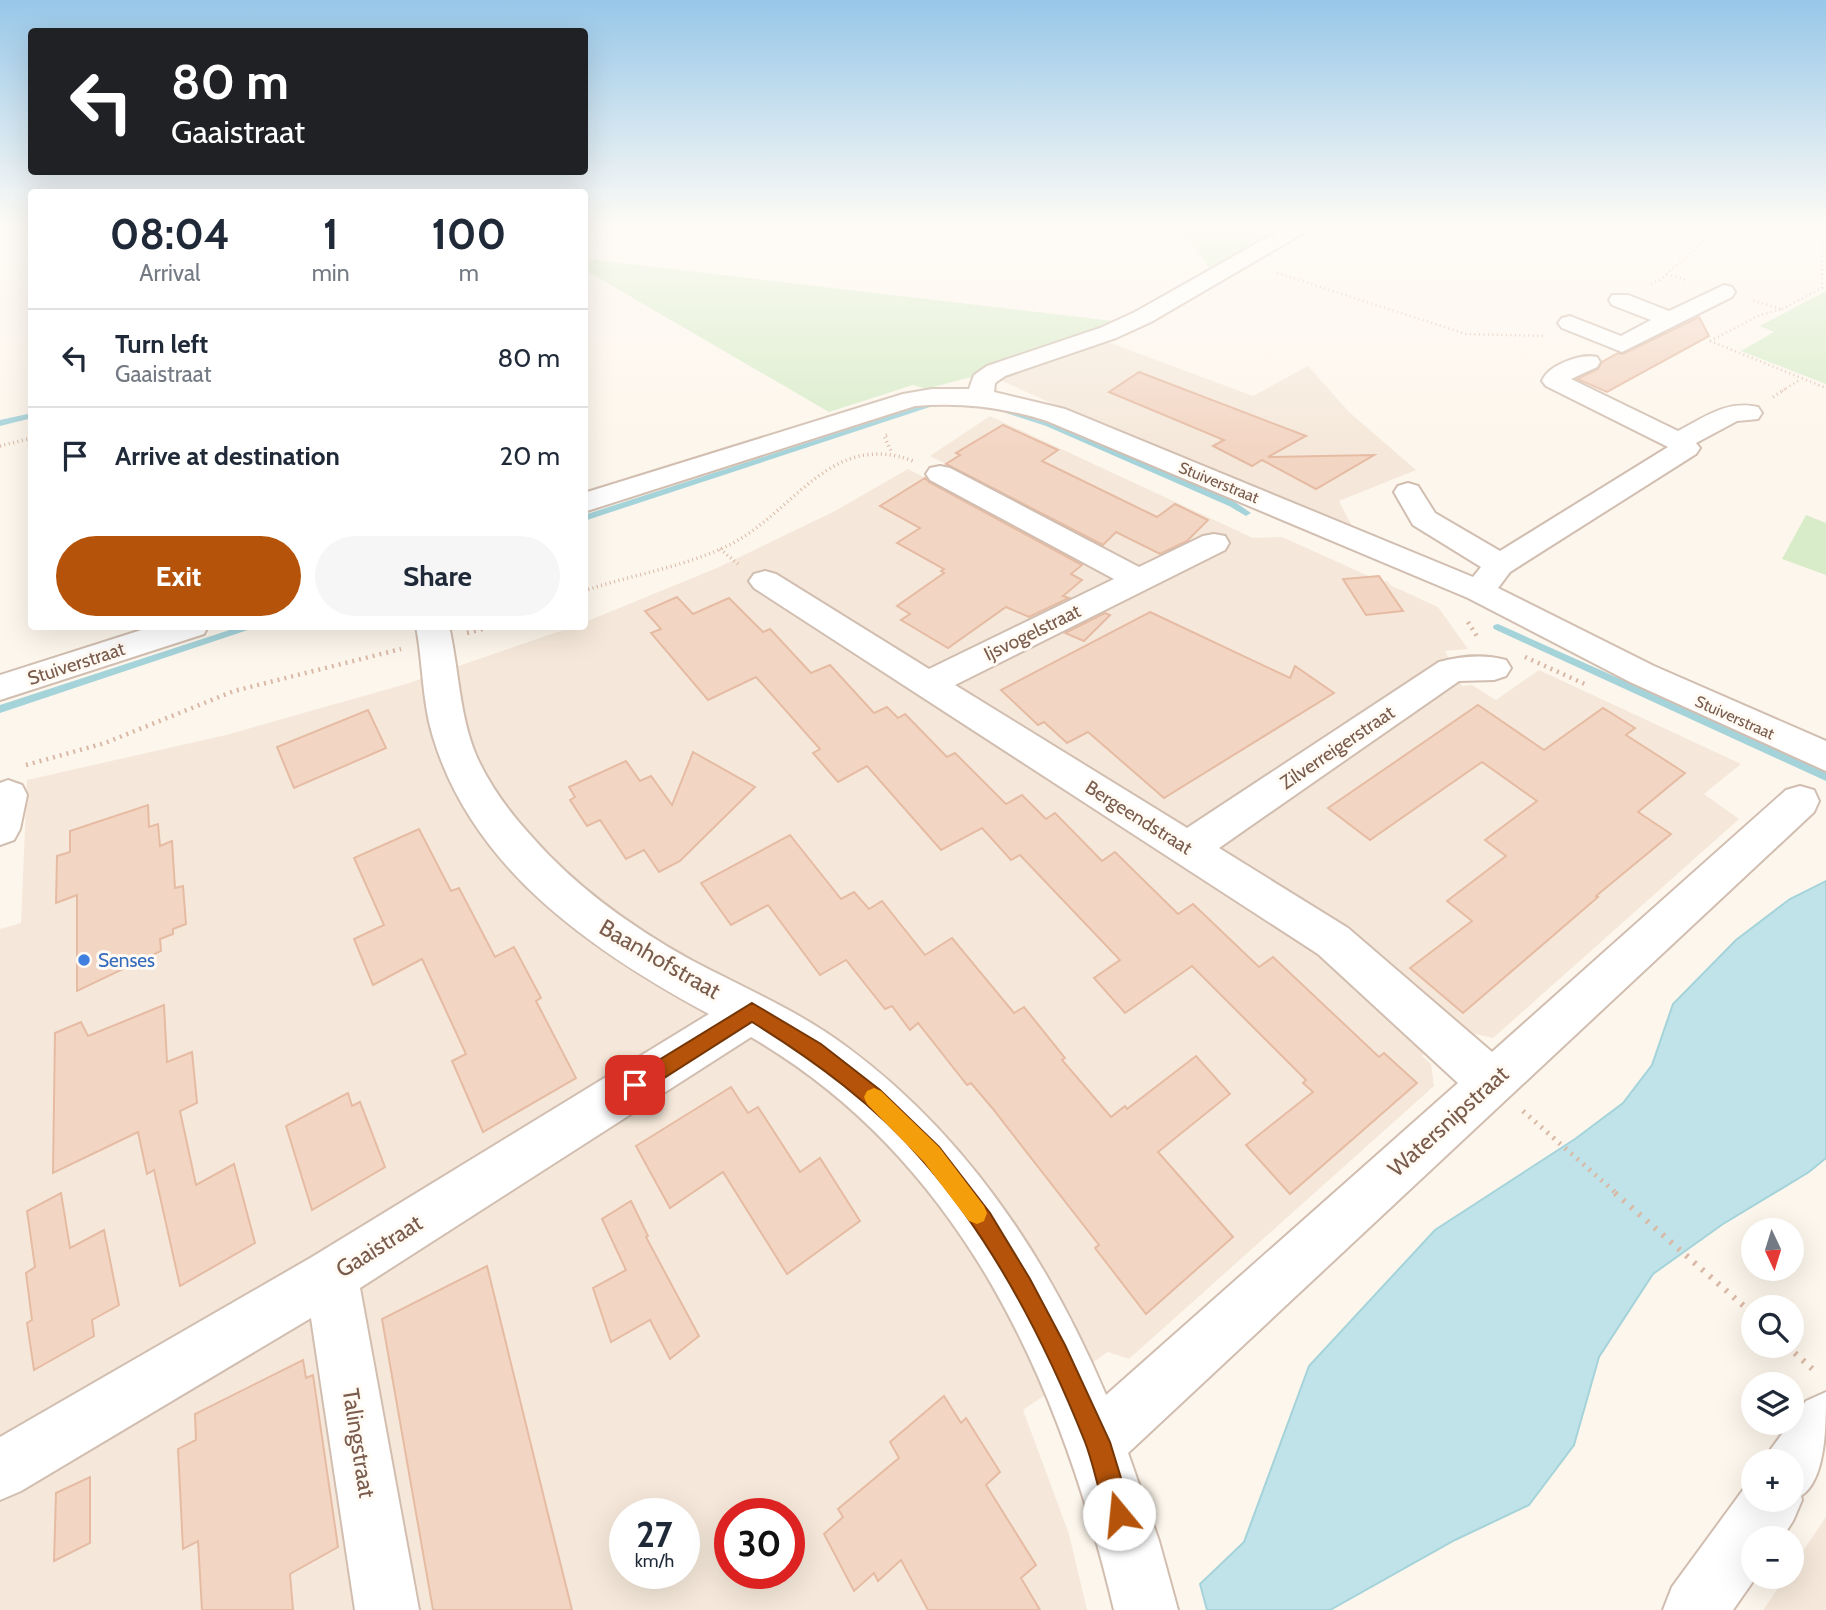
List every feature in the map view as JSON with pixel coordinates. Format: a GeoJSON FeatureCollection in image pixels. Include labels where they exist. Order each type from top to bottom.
{"type":"FeatureCollection","features":[{"type":"Feature","properties":{"kind":"street"},"geometry":{"type":"LineString","coordinates":[[980,396],[983,380],[996,371],[1108,333],[1173,299]]}},
{"type":"Feature","properties":{"kind":"street"},"geometry":{"type":"LineString","coordinates":[[1564,330],[1622,345],[1710,299]]}},
{"type":"Feature","properties":{"kind":"street"},"geometry":{"type":"LineString","coordinates":[[1620,300],[1671,320]]}},
{"type":"Feature","properties":{"kind":"street"},"geometry":{"type":"LineString","coordinates":[[1479,592],[1499,565],[1686,448],[1679,442],[1555,382],[1556,377],[1588,362]]}},
{"type":"Feature","properties":{"kind":"street","name":"Stuiverstraat"},"geometry":{"type":"LineString","coordinates":[[588,502],[912,399],[943,395],[980,396],[1024,405],[1056,415],[1479,592],[1652,679],[1826,757]]}},
{"type":"Feature","properties":{"kind":"street"},"geometry":{"type":"LineString","coordinates":[[1679,442],[1732,413],[1749,413]]}},
{"type":"Feature","properties":{"kind":"street"},"geometry":{"type":"LineString","coordinates":[[940,474],[1139,580]]}},
{"type":"Feature","properties":{"kind":"street"},"geometry":{"type":"LineString","coordinates":[[1408,492],[1423,519],[1499,565]]}},
{"type":"Feature","properties":{"kind":"street","name":"Ijsvogelstraat"},"geometry":{"type":"LineString","coordinates":[[925,685],[1214,543]]}},
{"type":"Feature","properties":{"kind":"street","name":"Bergeendstraat"},"geometry":{"type":"LineString","coordinates":[[765,582],[1333,941],[1491,1082]]}},
{"type":"Feature","properties":{"kind":"street","name":"Stuiverstraat"},"geometry":{"type":"LineString","coordinates":[[0,688],[180,630]]}},
{"type":"Feature","properties":{"kind":"street","name":"Baanhofstraat"},"geometry":{"type":"LineString","coordinates":[[435,636],[441,702],[452,742],[468,777],[493,820],[560,893],[602,927],[654,960],[752,1012],[834,1065],[873,1097],[932,1155],[982,1220],[1057,1353],[1097,1442],[1146,1610]]}},
{"type":"Feature","properties":{"kind":"street","name":"Zilverreigerstraat"},"geometry":{"type":"LineString","coordinates":[[1188,848],[1451,670],[1494,668]]}},
{"type":"Feature","properties":{"kind":"street","name":"Watersnipstraat"},"geometry":{"type":"LineString","coordinates":[[1097,1442],[1800,801]]}},
{"type":"Feature","properties":{"kind":"street","name":"Gaaistraat"},"geometry":{"type":"LineString","coordinates":[[0,1470],[331,1276],[752,1012]]}},
{"type":"Feature","properties":{"kind":"street","name":"Talingstraat"},"geometry":{"type":"LineString","coordinates":[[331,1276],[387,1610]]}},
{"type":"Feature","properties":{"kind":"street"},"geometry":{"type":"LineString","coordinates":[[1804,1453],[1826,1421]]}},
{"type":"Feature","properties":{"kind":"street"},"geometry":{"type":"LineString","coordinates":[[1695,1610],[1764,1512]]}},
{"type":"Feature","properties":{"kind":"path"},"geometry":{"type":"LineString","coordinates":[[1361,299],[1466,334],[1564,330]]}},
{"type":"Feature","properties":{"kind":"path"},"geometry":{"type":"LineString","coordinates":[[1782,309],[1801,299]]}},
{"type":"Feature","properties":{"kind":"path"},"geometry":{"type":"LineString","coordinates":[[1710,341],[1826,388]]}},
{"type":"Feature","properties":{"kind":"path"},"geometry":{"type":"LineString","coordinates":[[0,446],[28,439]]}},
{"type":"Feature","properties":{"kind":"path"},"geometry":{"type":"LineString","coordinates":[[588,590],[735,542],[769,519],[836,465],[853,456],[892,453],[940,474]]}},
{"type":"Feature","properties":{"kind":"path"},"geometry":{"type":"LineString","coordinates":[[8,797],[104,743],[234,691],[435,636],[470,630]]}},
{"type":"Feature","properties":{"kind":"path"},"geometry":{"type":"LineString","coordinates":[[1542,1129],[1741,1303]]}},
{"type":"Feature","properties":{"kind":"path"},"geometry":{"type":"LineString","coordinates":[[1800,1358],[1826,1382]]}},
{"type":"Feature","properties":{"kind":"shaded area"},"geometry":{"type":"Polygon","coordinates":[[[1108,342],[1253,396],[1308,366],[1349,412],[1416,470],[1339,501],[1354,530],[1175,459],[998,379],[1108,342]]]}},
{"type":"Feature","properties":{"kind":"shaded area"},"geometry":{"type":"Polygon","coordinates":[[[990,416],[1253,538],[1282,537],[1371,577],[1379,576],[1383,582],[1387,581],[1390,585],[1438,607],[1468,649],[1445,651],[1462,686],[1472,685],[1496,700],[1539,670],[1741,764],[1704,794],[1739,819],[1493,1038],[1471,1033],[1458,1024],[1422,1056],[1431,1064],[1434,1086],[1129,1359],[1108,1352],[1023,1410],[1069,1534],[1087,1610],[0,1610],[0,929],[21,923],[27,780],[226,735],[406,684],[563,630],[588,630],[588,621],[717,568],[835,511],[908,469],[957,494],[977,479],[930,456],[990,416]]]}},
{"type":"Feature","properties":{"kind":"shaded area"},"geometry":{"type":"Polygon","coordinates":[[[1826,1517],[1826,1610],[1763,1610],[1778,1589],[1804,1589],[1804,1549],[1826,1517]]]}},
{"type":"Feature","properties":{"kind":"green space"},"geometry":{"type":"Polygon","coordinates":[[[635,299],[927,299],[1121,322],[971,377],[926,389],[913,385],[829,412],[635,299]]]}},
{"type":"Feature","properties":{"kind":"green space"},"geometry":{"type":"Polygon","coordinates":[[[1811,299],[1826,299],[1826,384],[1741,351],[1774,332],[1760,326],[1811,299]]]}},
{"type":"Feature","properties":{"kind":"green space"},"geometry":{"type":"Polygon","coordinates":[[[1806,515],[1826,523],[1826,575],[1782,559],[1806,515]]]}},
{"type":"Feature","properties":{"kind":"water"},"geometry":{"type":"Polygon","coordinates":[[[1826,881],[1826,1158],[1809,1172],[1723,1224],[1653,1274],[1599,1357],[1574,1445],[1529,1505],[1455,1540],[1330,1610],[1207,1610],[1200,1584],[1244,1542],[1309,1366],[1435,1230],[1575,1139],[1623,1103],[1652,1065],[1673,1004],[1736,940],[1790,899],[1826,881]]]}},
{"type":"Feature","properties":{"kind":"building"},"geometry":{"type":"Polygon","coordinates":[[[1699,317],[1709,336],[1607,392],[1577,379],[1598,369],[1602,362],[1618,353],[1623,354],[1699,317]]]}},
{"type":"Feature","properties":{"kind":"building"},"geometry":{"type":"Polygon","coordinates":[[[1139,372],[1306,436],[1268,457],[1374,455],[1316,489],[1262,460],[1252,466],[1213,446],[1224,440],[1109,392],[1139,372]]]}},
{"type":"Feature","properties":{"kind":"building"},"geometry":{"type":"Polygon","coordinates":[[[1003,425],[1058,450],[1042,461],[1157,517],[1175,504],[1208,520],[1187,541],[1160,554],[1116,532],[1103,545],[946,464],[960,455],[956,453],[1003,425]]]}},
{"type":"Feature","properties":{"kind":"building"},"geometry":{"type":"Polygon","coordinates":[[[925,478],[1082,565],[1071,574],[1082,580],[1063,596],[1069,598],[1029,617],[1006,607],[948,648],[901,620],[910,614],[897,606],[944,573],[941,571],[944,569],[897,543],[920,528],[880,506],[925,478]]]}},
{"type":"Feature","properties":{"kind":"building"},"geometry":{"type":"Polygon","coordinates":[[[1379,576],[1403,611],[1366,615],[1343,579],[1379,576]]]}},
{"type":"Feature","properties":{"kind":"building"},"geometry":{"type":"Polygon","coordinates":[[[677,597],[693,614],[729,598],[763,632],[770,629],[811,673],[830,665],[874,713],[887,707],[898,718],[905,714],[947,757],[955,753],[1006,804],[1022,795],[1046,819],[1055,813],[1102,861],[1115,852],[1178,914],[1193,904],[1259,967],[1273,957],[1379,1057],[1384,1053],[1417,1083],[1290,1194],[1246,1145],[1313,1092],[1303,1083],[1306,1080],[1192,966],[1125,1013],[1094,978],[1120,960],[1020,855],[1011,860],[982,828],[941,850],[867,766],[838,782],[813,753],[820,749],[756,677],[708,700],[651,633],[661,629],[645,611],[677,597]]]}},
{"type":"Feature","properties":{"kind":"building"},"geometry":{"type":"Polygon","coordinates":[[[1150,612],[1290,678],[1295,666],[1334,693],[1164,798],[1088,732],[1067,743],[1044,722],[1038,725],[1001,690],[1150,612]]]}},
{"type":"Feature","properties":{"kind":"building"},"geometry":{"type":"Polygon","coordinates":[[[1105,613],[1110,615],[1084,641],[1065,633],[1105,613]]]}},
{"type":"Feature","properties":{"kind":"building"},"geometry":{"type":"Polygon","coordinates":[[[1478,705],[1544,750],[1603,708],[1635,728],[1626,735],[1685,773],[1638,812],[1671,834],[1463,1013],[1410,968],[1472,921],[1447,901],[1506,856],[1485,840],[1537,801],[1482,762],[1370,840],[1328,808],[1478,705]]]}},
{"type":"Feature","properties":{"kind":"building"},"geometry":{"type":"Polygon","coordinates":[[[368,710],[386,748],[294,788],[277,747],[368,710]]]}},
{"type":"Feature","properties":{"kind":"building"},"geometry":{"type":"Polygon","coordinates":[[[693,752],[755,787],[680,861],[659,872],[644,850],[626,859],[600,820],[587,826],[570,800],[575,797],[569,787],[626,761],[640,781],[651,776],[672,805],[693,752]]]}},
{"type":"Feature","properties":{"kind":"building"},"geometry":{"type":"Polygon","coordinates":[[[148,805],[149,827],[158,824],[160,846],[172,841],[175,888],[183,886],[186,924],[173,929],[173,934],[160,939],[161,951],[77,991],[77,895],[56,903],[57,856],[70,852],[70,831],[148,805]]]}},
{"type":"Feature","properties":{"kind":"building"},"geometry":{"type":"Polygon","coordinates":[[[419,829],[451,891],[459,888],[495,957],[514,947],[541,998],[536,1001],[576,1078],[483,1132],[452,1061],[466,1054],[422,959],[373,985],[354,939],[384,925],[354,858],[419,829]]]}},
{"type":"Feature","properties":{"kind":"building"},"geometry":{"type":"Polygon","coordinates":[[[790,835],[841,899],[854,892],[869,909],[882,901],[925,955],[952,938],[1014,1013],[1024,1007],[1065,1058],[1062,1060],[1111,1117],[1125,1106],[1127,1109],[1196,1056],[1230,1094],[1158,1152],[1233,1237],[1146,1314],[1095,1248],[1099,1245],[993,1109],[971,1083],[967,1085],[918,1023],[910,1030],[892,1006],[885,1009],[846,960],[820,975],[768,905],[731,925],[701,883],[790,835]]]}},
{"type":"Feature","properties":{"kind":"building"},"geometry":{"type":"Polygon","coordinates":[[[164,1005],[167,1062],[192,1052],[197,1103],[180,1111],[196,1185],[234,1164],[255,1243],[180,1286],[154,1170],[147,1174],[138,1132],[53,1173],[55,1033],[81,1022],[88,1036],[164,1005]]]}},
{"type":"Feature","properties":{"kind":"building"},"geometry":{"type":"Polygon","coordinates":[[[731,1087],[748,1113],[758,1107],[800,1172],[820,1158],[860,1221],[787,1274],[723,1172],[670,1208],[636,1146],[731,1087]]]}},
{"type":"Feature","properties":{"kind":"building"},"geometry":{"type":"Polygon","coordinates":[[[348,1093],[352,1106],[360,1102],[385,1167],[312,1210],[286,1126],[348,1093]]]}},
{"type":"Feature","properties":{"kind":"building"},"geometry":{"type":"Polygon","coordinates":[[[61,1193],[70,1248],[104,1230],[119,1305],[92,1320],[94,1336],[34,1370],[27,1323],[32,1320],[26,1273],[35,1267],[27,1211],[61,1193]]]}},
{"type":"Feature","properties":{"kind":"building"},"geometry":{"type":"Polygon","coordinates":[[[631,1201],[648,1236],[646,1237],[699,1336],[670,1359],[650,1320],[611,1342],[593,1288],[626,1270],[602,1219],[631,1201]]]}},
{"type":"Feature","properties":{"kind":"building"},"geometry":{"type":"Polygon","coordinates":[[[487,1266],[572,1610],[433,1610],[382,1319],[487,1266]]]}},
{"type":"Feature","properties":{"kind":"building"},"geometry":{"type":"Polygon","coordinates":[[[303,1360],[306,1378],[313,1375],[338,1547],[290,1574],[293,1610],[202,1610],[198,1541],[183,1549],[178,1449],[196,1440],[195,1414],[303,1360]]]}},
{"type":"Feature","properties":{"kind":"building"},"geometry":{"type":"Polygon","coordinates":[[[944,1396],[961,1423],[966,1418],[1000,1472],[986,1485],[1036,1565],[1021,1578],[1040,1610],[928,1610],[901,1560],[878,1581],[874,1573],[854,1591],[824,1534],[843,1517],[838,1509],[899,1458],[890,1442],[944,1396]]]}},
{"type":"Feature","properties":{"kind":"building"},"geometry":{"type":"Polygon","coordinates":[[[90,1477],[90,1543],[54,1561],[56,1493],[90,1477]]]}},
{"type":"Feature","properties":{"kind":"waterway"},"geometry":{"type":"LineString","coordinates":[[588,517],[929,406]]}},
{"type":"Feature","properties":{"kind":"waterway"},"geometry":{"type":"LineString","coordinates":[[1009,411],[1049,424],[1232,504],[1246,513]]}},
{"type":"Feature","properties":{"kind":"waterway"},"geometry":{"type":"LineString","coordinates":[[0,423],[28,416]]}},
{"type":"Feature","properties":{"kind":"waterway"},"geometry":{"type":"LineString","coordinates":[[1498,627],[1826,776]]}},
{"type":"Feature","properties":{"kind":"waterway"},"geometry":{"type":"LineString","coordinates":[[1,709],[243,630]]}},
{"type":"Feature","properties":{"kind":"slow traffic"},"geometry":{"type":"LineString","coordinates":[[874,1097],[932,1155],[977,1213]]}},
{"type":"Feature","properties":{"kind":"place","name":"Senses"},"geometry":{"type":"Point","coordinates":[84,960]}},
{"type":"Feature","properties":{"kind":"route"},"geometry":{"type":"LineString","coordinates":[[635,1085],[752,1012],[814,1050],[873,1097],[932,1155],[982,1220],[1022,1287],[1057,1353],[1097,1442],[1119,1514]]}}]}
